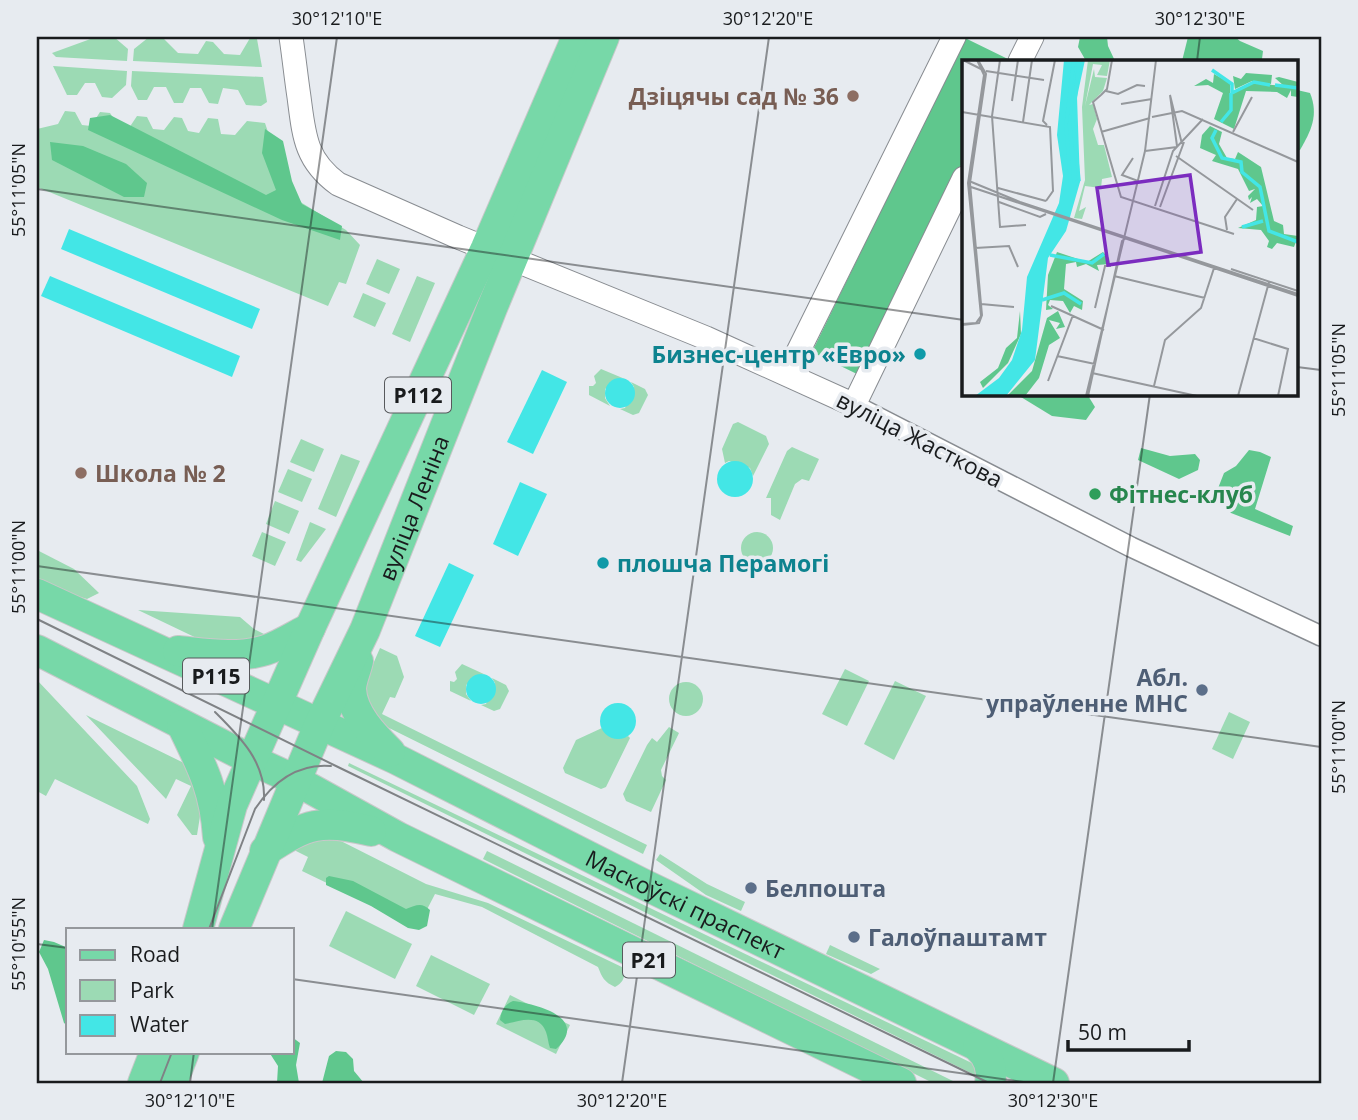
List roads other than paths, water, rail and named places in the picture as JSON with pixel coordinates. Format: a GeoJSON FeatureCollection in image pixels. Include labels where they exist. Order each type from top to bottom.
{"type":"FeatureCollection","features":[{"type":"Feature","properties":{"kind":"main road","name":"вуліца Леніна"},"geometry":{"type":"LineString","coordinates":[[233,928],[320,723],[365,630],[577,37]]}},
{"type":"Feature","properties":{"kind":"main road","name":"вуліца Леніна"},"geometry":{"type":"LineString","coordinates":[[278,704],[310,628],[499,253],[604,37]]}},
{"type":"Feature","properties":{"kind":"main road","name":"Р115"},"geometry":{"type":"LineString","coordinates":[[37,594],[278,704]]}},
{"type":"Feature","properties":{"kind":"main road"},"geometry":{"type":"LineString","coordinates":[[154,648],[240,656],[269,649],[310,628]]}},
{"type":"Feature","properties":{"kind":"main road"},"geometry":{"type":"LineString","coordinates":[[365,630],[351,689],[355,707],[372,733],[397,759]]}},
{"type":"Feature","properties":{"kind":"main road","name":"Р115"},"geometry":{"type":"LineString","coordinates":[[37,650],[252,760]]}},
{"type":"Feature","properties":{"kind":"main road","name":"Маскоўскі праспект"},"geometry":{"type":"LineString","coordinates":[[278,704],[397,759],[639,882],[978,1047],[1042,1082]]}},
{"type":"Feature","properties":{"kind":"main road","name":"Р112"},"geometry":{"type":"LineString","coordinates":[[252,760],[278,704]]}},
{"type":"Feature","properties":{"kind":"main road"},"geometry":{"type":"LineString","coordinates":[[182,725],[210,785],[216,807],[219,848]]}},
{"type":"Feature","properties":{"kind":"main road"},"geometry":{"type":"LineString","coordinates":[[198,928],[232,805],[252,760]]}},
{"type":"Feature","properties":{"kind":"main road","name":"Р21"},"geometry":{"type":"LineString","coordinates":[[252,760],[295,780],[398,837],[901,1083]]}},
{"type":"Feature","properties":{"kind":"main road"},"geometry":{"type":"LineString","coordinates":[[265,851],[306,827],[328,823],[398,837]]}},
{"type":"Feature","properties":{"kind":"main road"},"geometry":{"type":"LineString","coordinates":[[978,1047],[984,1052],[990,1065],[989,1083]]}},
{"type":"Feature","properties":{"kind":"main road"},"geometry":{"type":"LineString","coordinates":[[143,1083],[154,1054]]}},
{"type":"Feature","properties":{"kind":"main road"},"geometry":{"type":"LineString","coordinates":[[172,1083],[183,1054]]}},
{"type":"Feature","properties":{"kind":"street","name":"вуліца Жасткова"},"geometry":{"type":"LineString","coordinates":[[291,37],[304,139],[323,173],[358,195],[787,374],[854,405],[1131,547],[1321,636]]}},
{"type":"Feature","properties":{"kind":"street"},"geometry":{"type":"LineString","coordinates":[[787,374],[954,37]]}},
{"type":"Feature","properties":{"kind":"street"},"geometry":{"type":"LineString","coordinates":[[1020,60],[1031,37]]}},
{"type":"Feature","properties":{"kind":"street"},"geometry":{"type":"LineString","coordinates":[[854,405],[962,182]]}},
{"type":"Feature","properties":{"kind":"water"},"geometry":{"type":"Polygon","coordinates":[[[69,229],[260,309],[252,329],[61,249],[69,229]]]}},
{"type":"Feature","properties":{"kind":"water"},"geometry":{"type":"Polygon","coordinates":[[[50,276],[240,356],[232,377],[41,296],[50,276]]]}},
{"type":"Feature","properties":{"kind":"water"},"geometry":{"type":"Polygon","coordinates":[[[542,370],[567,382],[533,454],[507,442],[542,370]]]}},
{"type":"Feature","properties":{"kind":"water"},"geometry":{"type":"Polygon","coordinates":[[[620,378],[631,382],[635,393],[631,404],[620,408],[609,404],[605,393],[609,382],[620,378]]]}},
{"type":"Feature","properties":{"kind":"water"},"geometry":{"type":"Polygon","coordinates":[[[735,461],[748,466],[753,479],[748,492],[735,497],[722,492],[717,479],[722,466],[735,461]]]}},
{"type":"Feature","properties":{"kind":"water"},"geometry":{"type":"Polygon","coordinates":[[[520,482],[547,494],[518,556],[493,544],[520,482]]]}},
{"type":"Feature","properties":{"kind":"water"},"geometry":{"type":"Polygon","coordinates":[[[449,563],[474,575],[440,647],[415,636],[449,563]]]}},
{"type":"Feature","properties":{"kind":"water"},"geometry":{"type":"Polygon","coordinates":[[[481,674],[492,678],[496,689],[492,700],[481,704],[470,700],[466,689],[470,678],[481,674]]]}},
{"type":"Feature","properties":{"kind":"water"},"geometry":{"type":"Polygon","coordinates":[[[618,703],[630,709],[636,721],[630,733],[618,739],[606,733],[600,721],[606,709],[618,703]]]}},
{"type":"Feature","properties":{"kind":"tram line"},"geometry":{"type":"LineString","coordinates":[[37,619],[989,1083]]}},
{"type":"Feature","properties":{"kind":"tram line"},"geometry":{"type":"LineString","coordinates":[[215,712],[250,751],[261,774],[264,800]]}},
{"type":"Feature","properties":{"kind":"tram line"},"geometry":{"type":"LineString","coordinates":[[209,928],[255,809],[262,799],[278,783],[297,771],[331,766]]}},
{"type":"Feature","properties":{"kind":"tram line"},"geometry":{"type":"LineString","coordinates":[[160,1083],[171,1054]]}},
{"type":"Feature","properties":{"kind":"place","name":"Дзіцячы сад № 36"},"geometry":{"type":"Point","coordinates":[853,96]}},
{"type":"Feature","properties":{"kind":"place","name":"Бизнес-центр «Евро»"},"geometry":{"type":"Point","coordinates":[920,354]}},
{"type":"Feature","properties":{"kind":"place","name":"Школа № 2"},"geometry":{"type":"Point","coordinates":[81,473]}},
{"type":"Feature","properties":{"kind":"place","name":"Фітнес-клуб"},"geometry":{"type":"Point","coordinates":[1095,494]}},
{"type":"Feature","properties":{"kind":"place","name":"плошча Перамогі"},"geometry":{"type":"Point","coordinates":[603,563]}},
{"type":"Feature","properties":{"kind":"place","name":"Абл. упраўленне МНС"},"geometry":{"type":"Point","coordinates":[1202,690]}},
{"type":"Feature","properties":{"kind":"place","name":"Белпошта"},"geometry":{"type":"Point","coordinates":[751,888]}},
{"type":"Feature","properties":{"kind":"place","name":"Галоўпаштамт"},"geometry":{"type":"Point","coordinates":[854,937]}}]}
